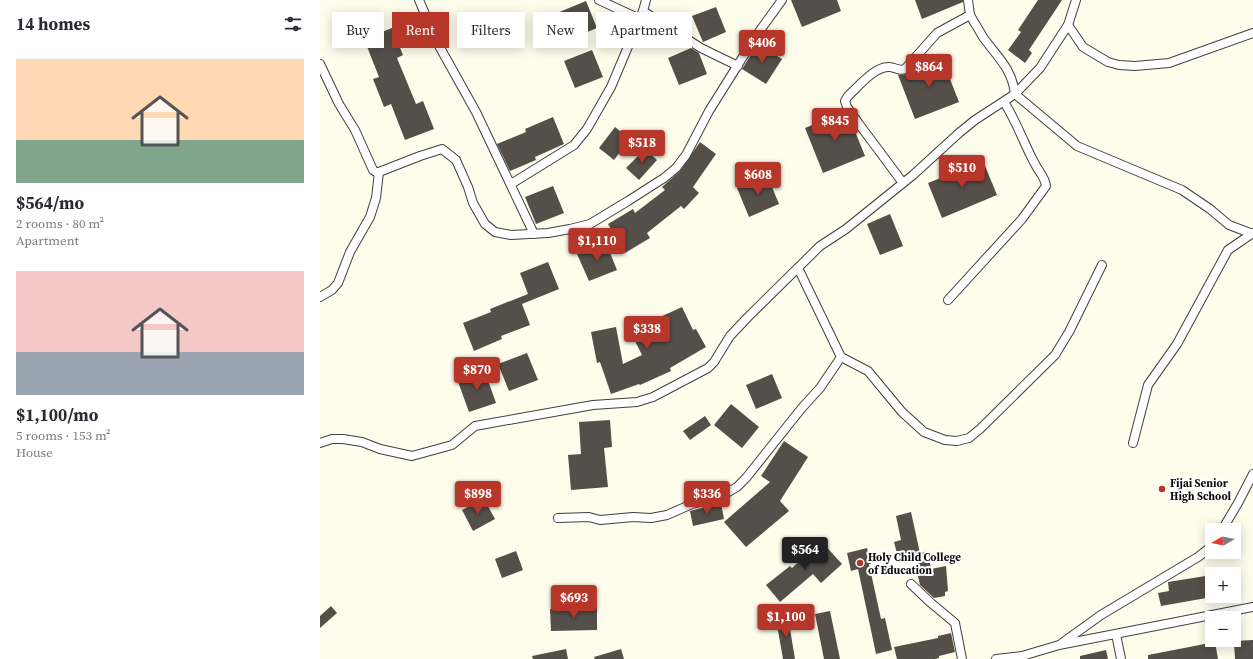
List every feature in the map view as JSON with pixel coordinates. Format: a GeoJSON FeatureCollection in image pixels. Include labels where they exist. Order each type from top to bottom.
{"type":"FeatureCollection","features":[{"type":"Feature","properties":{"kind":"street"},"geometry":{"type":"LineString","coordinates":[[419,0],[438,44],[476,112],[534,234]]}},
{"type":"Feature","properties":{"kind":"street"},"geometry":{"type":"LineString","coordinates":[[599,0],[633,12]]}},
{"type":"Feature","properties":{"kind":"street"},"geometry":{"type":"LineString","coordinates":[[643,12],[646,0]]}},
{"type":"Feature","properties":{"kind":"street"},"geometry":{"type":"LineString","coordinates":[[320,64],[339,104],[355,130],[373,170],[379,172],[442,149],[456,160],[468,187],[473,203],[485,224],[495,232],[511,235],[534,234],[570,229],[590,224],[609,214],[664,178],[676,168],[686,155],[709,111],[756,36],[782,0]]}},
{"type":"Feature","properties":{"kind":"street"},"geometry":{"type":"LineString","coordinates":[[968,0],[970,15],[1008,70],[1014,83],[1015,94],[1076,146],[1182,190],[1210,209],[1229,225],[1253,234]]}},
{"type":"Feature","properties":{"kind":"street"},"geometry":{"type":"LineString","coordinates":[[320,443],[332,439],[343,439],[362,442],[380,449],[412,456],[452,445],[475,426],[593,405],[637,402],[653,396],[708,368],[714,362],[730,336],[769,294],[820,246],[846,229],[903,183],[975,120],[1015,94],[1040,68],[1068,26],[1076,0]]}},
{"type":"Feature","properties":{"kind":"street"},"geometry":{"type":"LineString","coordinates":[[903,183],[859,124],[847,107],[845,101],[848,96],[878,70],[888,66],[900,71],[906,69],[937,33],[970,15]]}},
{"type":"Feature","properties":{"kind":"street"},"geometry":{"type":"LineString","coordinates":[[1068,26],[1083,46],[1092,53],[1108,62],[1119,65],[1135,66],[1169,63],[1253,33]]}},
{"type":"Feature","properties":{"kind":"street"},"geometry":{"type":"LineString","coordinates":[[692,43],[738,66]]}},
{"type":"Feature","properties":{"kind":"street"},"geometry":{"type":"LineString","coordinates":[[511,184],[574,144],[587,130],[610,87],[627,48]]}},
{"type":"Feature","properties":{"kind":"street"},"geometry":{"type":"LineString","coordinates":[[948,300],[1022,218],[1046,186],[1043,176],[1034,163],[1011,112],[1004,102]]}},
{"type":"Feature","properties":{"kind":"street"},"geometry":{"type":"LineString","coordinates":[[320,297],[332,290],[338,283],[350,252],[370,216],[376,198],[379,172]]}},
{"type":"Feature","properties":{"kind":"street"},"geometry":{"type":"LineString","coordinates":[[1133,443],[1148,385],[1177,344],[1228,250],[1253,234]]}},
{"type":"Feature","properties":{"kind":"street"},"geometry":{"type":"LineString","coordinates":[[798,268],[841,358],[868,371],[902,412],[924,432],[945,440],[957,441],[968,438],[980,429],[1055,354],[1068,332],[1102,265]]}},
{"type":"Feature","properties":{"kind":"street"},"geometry":{"type":"LineString","coordinates":[[558,518],[589,517],[600,520],[633,517],[650,518],[667,515],[689,505],[718,498],[728,493],[737,487],[762,460],[801,408],[820,388],[841,358]]}},
{"type":"Feature","properties":{"kind":"street"},"geometry":{"type":"LineString","coordinates":[[1226,523],[1253,474]]}},
{"type":"Feature","properties":{"kind":"street"},"geometry":{"type":"LineString","coordinates":[[1059,645],[1101,615],[1205,552]]}},
{"type":"Feature","properties":{"kind":"street"},"geometry":{"type":"LineString","coordinates":[[911,584],[955,623],[962,659]]}},
{"type":"Feature","properties":{"kind":"street"},"geometry":{"type":"LineString","coordinates":[[996,659],[1022,656],[1059,645],[1253,607]]}},
{"type":"Feature","properties":{"kind":"street"},"geometry":{"type":"LineString","coordinates":[[1116,634],[1121,659]]}},
{"type":"Feature","properties":{"kind":"building"},"geometry":{"type":"Polygon","coordinates":[[[791,0],[837,0],[841,11],[802,27],[791,0]]]}},
{"type":"Feature","properties":{"kind":"building"},"geometry":{"type":"Polygon","coordinates":[[[915,0],[963,0],[963,2],[922,19],[915,0]]]}},
{"type":"Feature","properties":{"kind":"building"},"geometry":{"type":"Polygon","coordinates":[[[1038,0],[1062,0],[1029,50],[1032,53],[1025,63],[1008,50],[1021,32],[1018,30],[1038,0]]]}},
{"type":"Feature","properties":{"kind":"building"},"geometry":{"type":"Polygon","coordinates":[[[586,1],[596,28],[588,32],[588,12],[559,12],[586,1]]]}},
{"type":"Feature","properties":{"kind":"building"},"geometry":{"type":"Polygon","coordinates":[[[716,7],[726,32],[703,42],[692,16],[716,7]]]}},
{"type":"Feature","properties":{"kind":"building"},"geometry":{"type":"Polygon","coordinates":[[[392,28],[392,48],[400,48],[403,55],[397,58],[416,104],[423,101],[434,129],[405,140],[391,104],[384,107],[373,79],[379,77],[368,48],[384,48],[384,31],[392,28]]]}},
{"type":"Feature","properties":{"kind":"building"},"geometry":{"type":"Polygon","coordinates":[[[758,44],[782,59],[766,84],[742,69],[758,44]]]}},
{"type":"Feature","properties":{"kind":"building"},"geometry":{"type":"Polygon","coordinates":[[[691,48],[699,53],[707,74],[679,85],[668,58],[691,48]]]}},
{"type":"Feature","properties":{"kind":"building"},"geometry":{"type":"Polygon","coordinates":[[[592,50],[603,77],[575,88],[564,61],[592,50]]]}},
{"type":"Feature","properties":{"kind":"building"},"geometry":{"type":"Polygon","coordinates":[[[941,56],[959,102],[915,119],[898,75],[907,74],[914,67],[941,56]]]}},
{"type":"Feature","properties":{"kind":"building"},"geometry":{"type":"Polygon","coordinates":[[[844,112],[852,124],[865,156],[823,173],[805,128],[844,112]]]}},
{"type":"Feature","properties":{"kind":"building"},"geometry":{"type":"Polygon","coordinates":[[[553,117],[564,144],[535,157],[536,160],[510,171],[497,144],[526,132],[525,129],[553,117]]]}},
{"type":"Feature","properties":{"kind":"building"},"geometry":{"type":"Polygon","coordinates":[[[615,127],[630,139],[614,160],[599,148],[615,127]]]}},
{"type":"Feature","properties":{"kind":"building"},"geometry":{"type":"Polygon","coordinates":[[[700,142],[716,154],[693,187],[699,193],[684,209],[681,206],[647,233],[650,238],[625,253],[608,224],[633,209],[635,213],[665,190],[662,187],[680,171],[700,142]]]}},
{"type":"Feature","properties":{"kind":"building"},"geometry":{"type":"Polygon","coordinates":[[[645,149],[657,160],[639,180],[626,168],[645,149]]]}},
{"type":"Feature","properties":{"kind":"building"},"geometry":{"type":"Polygon","coordinates":[[[983,161],[997,195],[942,218],[928,183],[983,161]]]}},
{"type":"Feature","properties":{"kind":"building"},"geometry":{"type":"Polygon","coordinates":[[[767,175],[779,204],[749,217],[737,188],[767,175]]]}},
{"type":"Feature","properties":{"kind":"building"},"geometry":{"type":"Polygon","coordinates":[[[553,186],[564,213],[536,224],[525,197],[553,186]]]}},
{"type":"Feature","properties":{"kind":"building"},"geometry":{"type":"Polygon","coordinates":[[[890,214],[903,246],[880,255],[867,224],[890,214]]]}},
{"type":"Feature","properties":{"kind":"building"},"geometry":{"type":"Polygon","coordinates":[[[606,243],[617,270],[589,281],[577,254],[606,243]]]}},
{"type":"Feature","properties":{"kind":"building"},"geometry":{"type":"Polygon","coordinates":[[[548,262],[559,289],[522,304],[530,325],[501,336],[502,339],[474,351],[463,323],[491,312],[490,309],[528,294],[520,273],[548,262]]]}},
{"type":"Feature","properties":{"kind":"building"},"geometry":{"type":"Polygon","coordinates":[[[682,307],[693,330],[696,329],[706,347],[670,368],[671,371],[640,385],[639,384],[611,394],[600,362],[597,363],[591,332],[616,327],[623,364],[642,355],[631,333],[682,307]]]}},
{"type":"Feature","properties":{"kind":"building"},"geometry":{"type":"Polygon","coordinates":[[[527,353],[538,380],[509,391],[498,364],[527,353]]]}},
{"type":"Feature","properties":{"kind":"building"},"geometry":{"type":"Polygon","coordinates":[[[484,369],[496,403],[469,412],[457,379],[484,369]]]}},
{"type":"Feature","properties":{"kind":"building"},"geometry":{"type":"Polygon","coordinates":[[[772,374],[782,398],[756,409],[746,385],[772,374]]]}},
{"type":"Feature","properties":{"kind":"building"},"geometry":{"type":"Polygon","coordinates":[[[731,404],[759,427],[742,448],[714,425],[731,404]]]}},
{"type":"Feature","properties":{"kind":"building"},"geometry":{"type":"Polygon","coordinates":[[[705,416],[711,425],[690,440],[683,431],[705,416]]]}},
{"type":"Feature","properties":{"kind":"building"},"geometry":{"type":"Polygon","coordinates":[[[610,420],[612,447],[604,448],[608,487],[571,490],[568,455],[581,454],[579,422],[610,420]]]}},
{"type":"Feature","properties":{"kind":"building"},"geometry":{"type":"Polygon","coordinates":[[[784,441],[808,457],[780,501],[789,511],[746,547],[724,522],[770,482],[761,476],[784,441]]]}},
{"type":"Feature","properties":{"kind":"building"},"geometry":{"type":"Polygon","coordinates":[[[484,499],[495,519],[473,531],[462,510],[484,499]]]}},
{"type":"Feature","properties":{"kind":"building"},"geometry":{"type":"Polygon","coordinates":[[[721,503],[724,519],[693,526],[690,511],[721,503]]]}},
{"type":"Feature","properties":{"kind":"building"},"geometry":{"type":"Polygon","coordinates":[[[911,512],[920,553],[928,551],[931,569],[946,566],[948,591],[945,592],[945,596],[934,598],[920,585],[916,557],[899,561],[894,542],[901,540],[896,516],[911,512]]]}},
{"type":"Feature","properties":{"kind":"building"},"geometry":{"type":"Polygon","coordinates":[[[821,541],[842,564],[821,583],[813,574],[780,602],[766,585],[790,566],[792,568],[821,541]]]}},
{"type":"Feature","properties":{"kind":"building"},"geometry":{"type":"Polygon","coordinates":[[[867,548],[881,619],[885,618],[892,650],[876,654],[858,569],[851,571],[847,553],[867,548]]]}},
{"type":"Feature","properties":{"kind":"building"},"geometry":{"type":"Polygon","coordinates":[[[516,551],[523,570],[502,578],[495,559],[516,551]]]}},
{"type":"Feature","properties":{"kind":"building"},"geometry":{"type":"Polygon","coordinates":[[[1205,576],[1205,598],[1161,606],[1158,593],[1169,591],[1168,582],[1205,576]]]}},
{"type":"Feature","properties":{"kind":"building"},"geometry":{"type":"Polygon","coordinates":[[[331,606],[337,613],[320,628],[320,616],[331,606]]]}},
{"type":"Feature","properties":{"kind":"building"},"geometry":{"type":"Polygon","coordinates":[[[597,607],[597,630],[551,631],[550,609],[597,607]]]}},
{"type":"Feature","properties":{"kind":"building"},"geometry":{"type":"Polygon","coordinates":[[[830,611],[840,659],[824,659],[815,614],[830,611]]]}},
{"type":"Feature","properties":{"kind":"building"},"geometry":{"type":"Polygon","coordinates":[[[788,617],[795,659],[783,659],[776,619],[788,617]]]}},
{"type":"Feature","properties":{"kind":"building"},"geometry":{"type":"Polygon","coordinates":[[[951,633],[955,652],[939,656],[939,658],[935,659],[897,659],[894,647],[938,638],[938,636],[951,633]]]}},
{"type":"Feature","properties":{"kind":"building"},"geometry":{"type":"Polygon","coordinates":[[[1253,640],[1253,659],[1235,659],[1234,647],[1241,647],[1241,641],[1253,640]]]}},
{"type":"Feature","properties":{"kind":"building"},"geometry":{"type":"Polygon","coordinates":[[[1205,644],[1205,647],[1216,647],[1218,659],[1148,659],[1148,655],[1205,644]]]}},
{"type":"Feature","properties":{"kind":"building"},"geometry":{"type":"Polygon","coordinates":[[[566,649],[568,659],[533,659],[532,656],[566,649]]]}},
{"type":"Feature","properties":{"kind":"building"},"geometry":{"type":"Polygon","coordinates":[[[621,649],[624,659],[595,659],[594,657],[621,649]]]}},
{"type":"Feature","properties":{"kind":"building"},"geometry":{"type":"Polygon","coordinates":[[[1106,650],[1108,659],[1080,659],[1080,656],[1106,650]]]}},
{"type":"Feature","properties":{"kind":"place","name":"Fijai Senior High School"},"geometry":{"type":"Point","coordinates":[1162,489]}},
{"type":"Feature","properties":{"kind":"place","name":"Holy Child College of Education"},"geometry":{"type":"Point","coordinates":[860,563]}}]}
